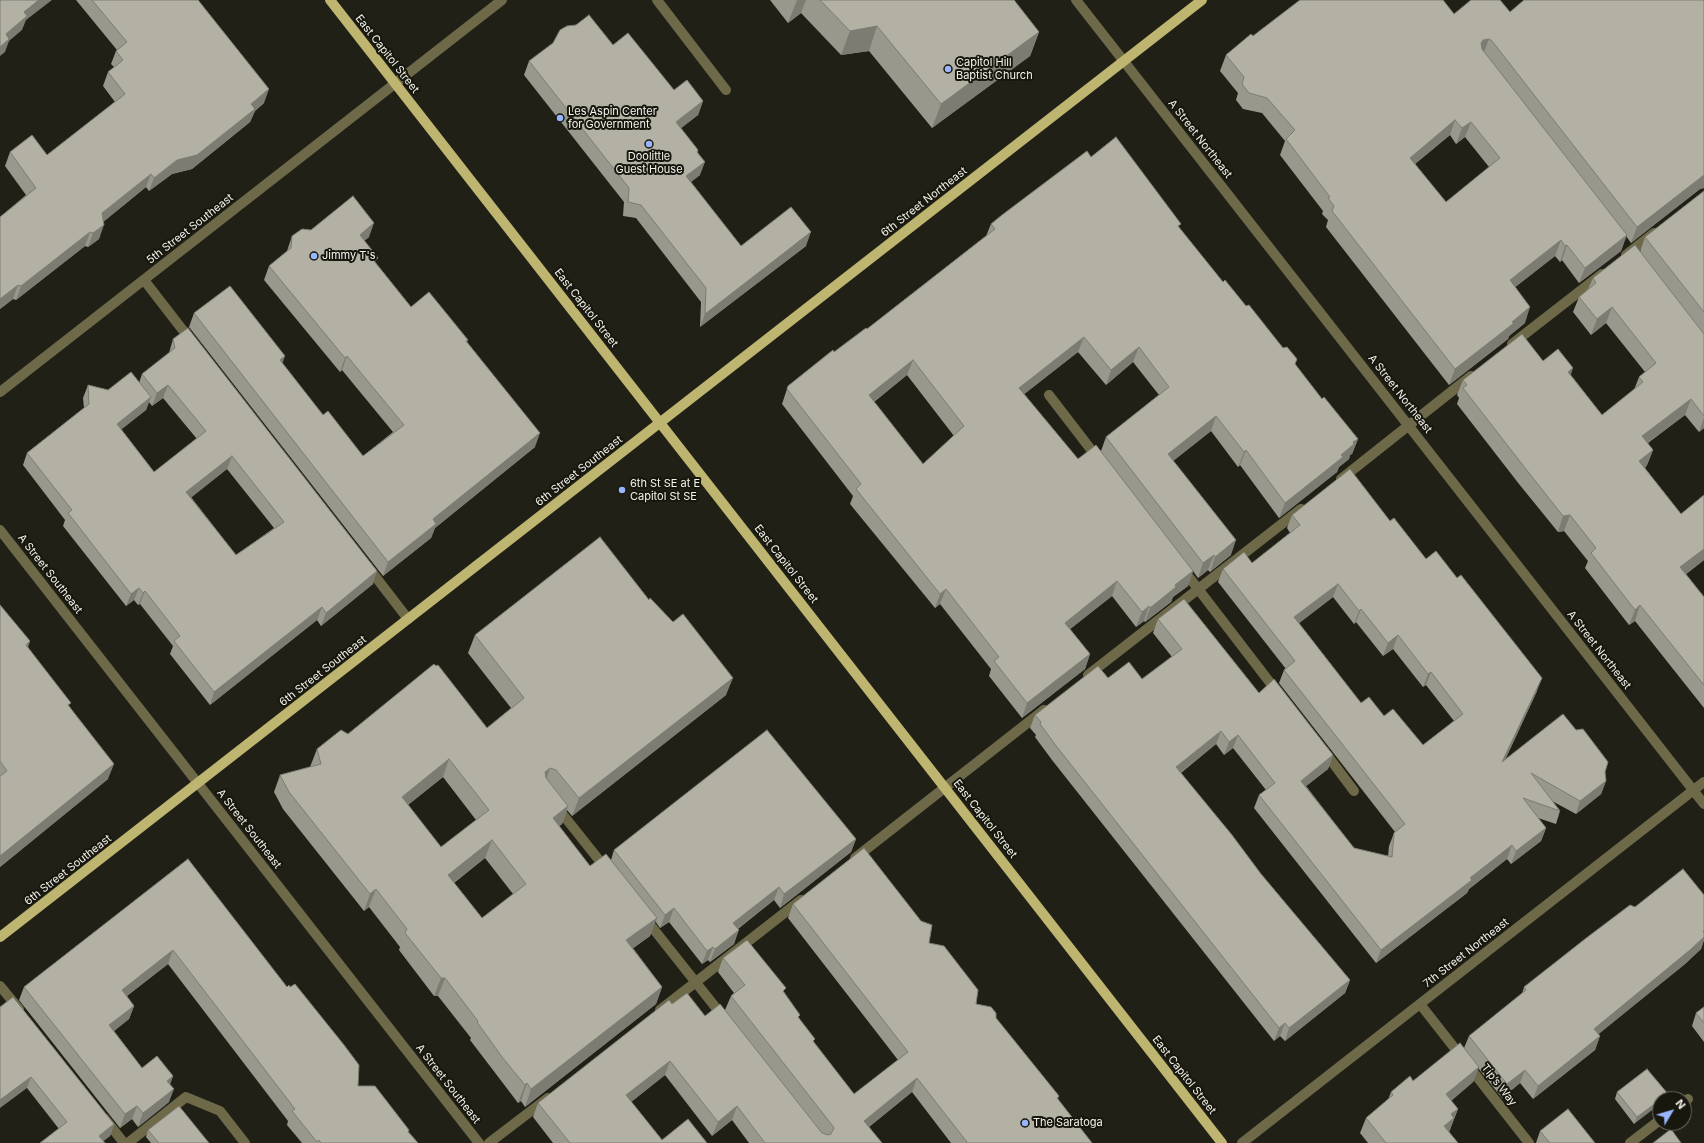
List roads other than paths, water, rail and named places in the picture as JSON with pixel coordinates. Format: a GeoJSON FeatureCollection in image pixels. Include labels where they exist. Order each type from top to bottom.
{"type":"FeatureCollection","features":[{"type":"Feature","properties":{"kind":"main road","name":"East Capitol Street"},"geometry":{"type":"LineString","coordinates":[[330,0],[1222,1143]]}},
{"type":"Feature","properties":{"kind":"main road","name":"6th Street Northeast"},"geometry":{"type":"LineString","coordinates":[[661,423],[1202,0]]}},
{"type":"Feature","properties":{"kind":"main road","name":"6th Street Southeast"},"geometry":{"type":"LineString","coordinates":[[0,937],[661,423]]}},
{"type":"Feature","properties":{"kind":"street","name":"5th Street Southeast"},"geometry":{"type":"LineString","coordinates":[[0,392],[502,0]]}},
{"type":"Feature","properties":{"kind":"street"},"geometry":{"type":"LineString","coordinates":[[657,0],[726,90]]}},
{"type":"Feature","properties":{"kind":"street","name":"A Street Northeast"},"geometry":{"type":"LineString","coordinates":[[1076,0],[1704,804]]}},
{"type":"Feature","properties":{"kind":"street"},"geometry":{"type":"LineString","coordinates":[[1505,350],[1661,228]]}},
{"type":"Feature","properties":{"kind":"street"},"geometry":{"type":"LineString","coordinates":[[144,280],[199,351]]}},
{"type":"Feature","properties":{"kind":"street"},"geometry":{"type":"LineString","coordinates":[[1336,483],[1480,370]]}},
{"type":"Feature","properties":{"kind":"street"},"geometry":{"type":"LineString","coordinates":[[1049,395],[1107,470]]}},
{"type":"Feature","properties":{"kind":"street"},"geometry":{"type":"LineString","coordinates":[[1082,680],[1311,502]]}},
{"type":"Feature","properties":{"kind":"street","name":"A Street Southeast"},"geometry":{"type":"LineString","coordinates":[[0,530],[479,1143]]}},
{"type":"Feature","properties":{"kind":"street"},"geometry":{"type":"LineString","coordinates":[[1174,558],[1286,702]]}},
{"type":"Feature","properties":{"kind":"street"},"geometry":{"type":"LineString","coordinates":[[364,562],[408,619]]}},
{"type":"Feature","properties":{"kind":"street"},"geometry":{"type":"LineString","coordinates":[[846,865],[1051,704]]}},
{"type":"Feature","properties":{"kind":"street"},"geometry":{"type":"LineString","coordinates":[[1315,740],[1354,791]]}},
{"type":"Feature","properties":{"kind":"street","name":"7th Street Northeast"},"geometry":{"type":"LineString","coordinates":[[1242,1143],[1704,782]]}},
{"type":"Feature","properties":{"kind":"street"},"geometry":{"type":"LineString","coordinates":[[550,798],[613,878]]}},
{"type":"Feature","properties":{"kind":"street"},"geometry":{"type":"LineString","coordinates":[[653,1016],[809,894]]}},
{"type":"Feature","properties":{"kind":"street"},"geometry":{"type":"LineString","coordinates":[[637,908],[730,1025]]}},
{"type":"Feature","properties":{"kind":"street"},"geometry":{"type":"LineString","coordinates":[[0,986],[26,1018]]}},
{"type":"Feature","properties":{"kind":"street","name":"Tip’s Way"},"geometry":{"type":"LineString","coordinates":[[1420,1004],[1529,1143]]}},
{"type":"Feature","properties":{"kind":"street"},"geometry":{"type":"LineString","coordinates":[[489,1143],[554,1093]]}},
{"type":"Feature","properties":{"kind":"street"},"geometry":{"type":"LineString","coordinates":[[128,1143],[186,1097],[220,1110],[245,1143]]}},
{"type":"Feature","properties":{"kind":"street"},"geometry":{"type":"LineString","coordinates":[[99,1112],[124,1143]]}},
{"type":"Feature","properties":{"kind":"street"},"geometry":{"type":"LineString","coordinates":[[1630,1143],[1652,1126]]}},
{"type":"Feature","properties":{"kind":"place","name":"Capitol Hill Baptist Church"},"geometry":{"type":"Point","coordinates":[948,69]}},
{"type":"Feature","properties":{"kind":"place","name":"Les Aspin Center for Government"},"geometry":{"type":"Point","coordinates":[560,118]}},
{"type":"Feature","properties":{"kind":"place","name":"Doolittle Guest House"},"geometry":{"type":"Point","coordinates":[649,144]}},
{"type":"Feature","properties":{"kind":"place","name":"Jimmy T's"},"geometry":{"type":"Point","coordinates":[314,256]}},
{"type":"Feature","properties":{"kind":"place","name":"6th St SE at E Capitol St SE"},"geometry":{"type":"Point","coordinates":[622,490]}},
{"type":"Feature","properties":{"kind":"place","name":"The Saratoga"},"geometry":{"type":"Point","coordinates":[1025,1123]}}]}
